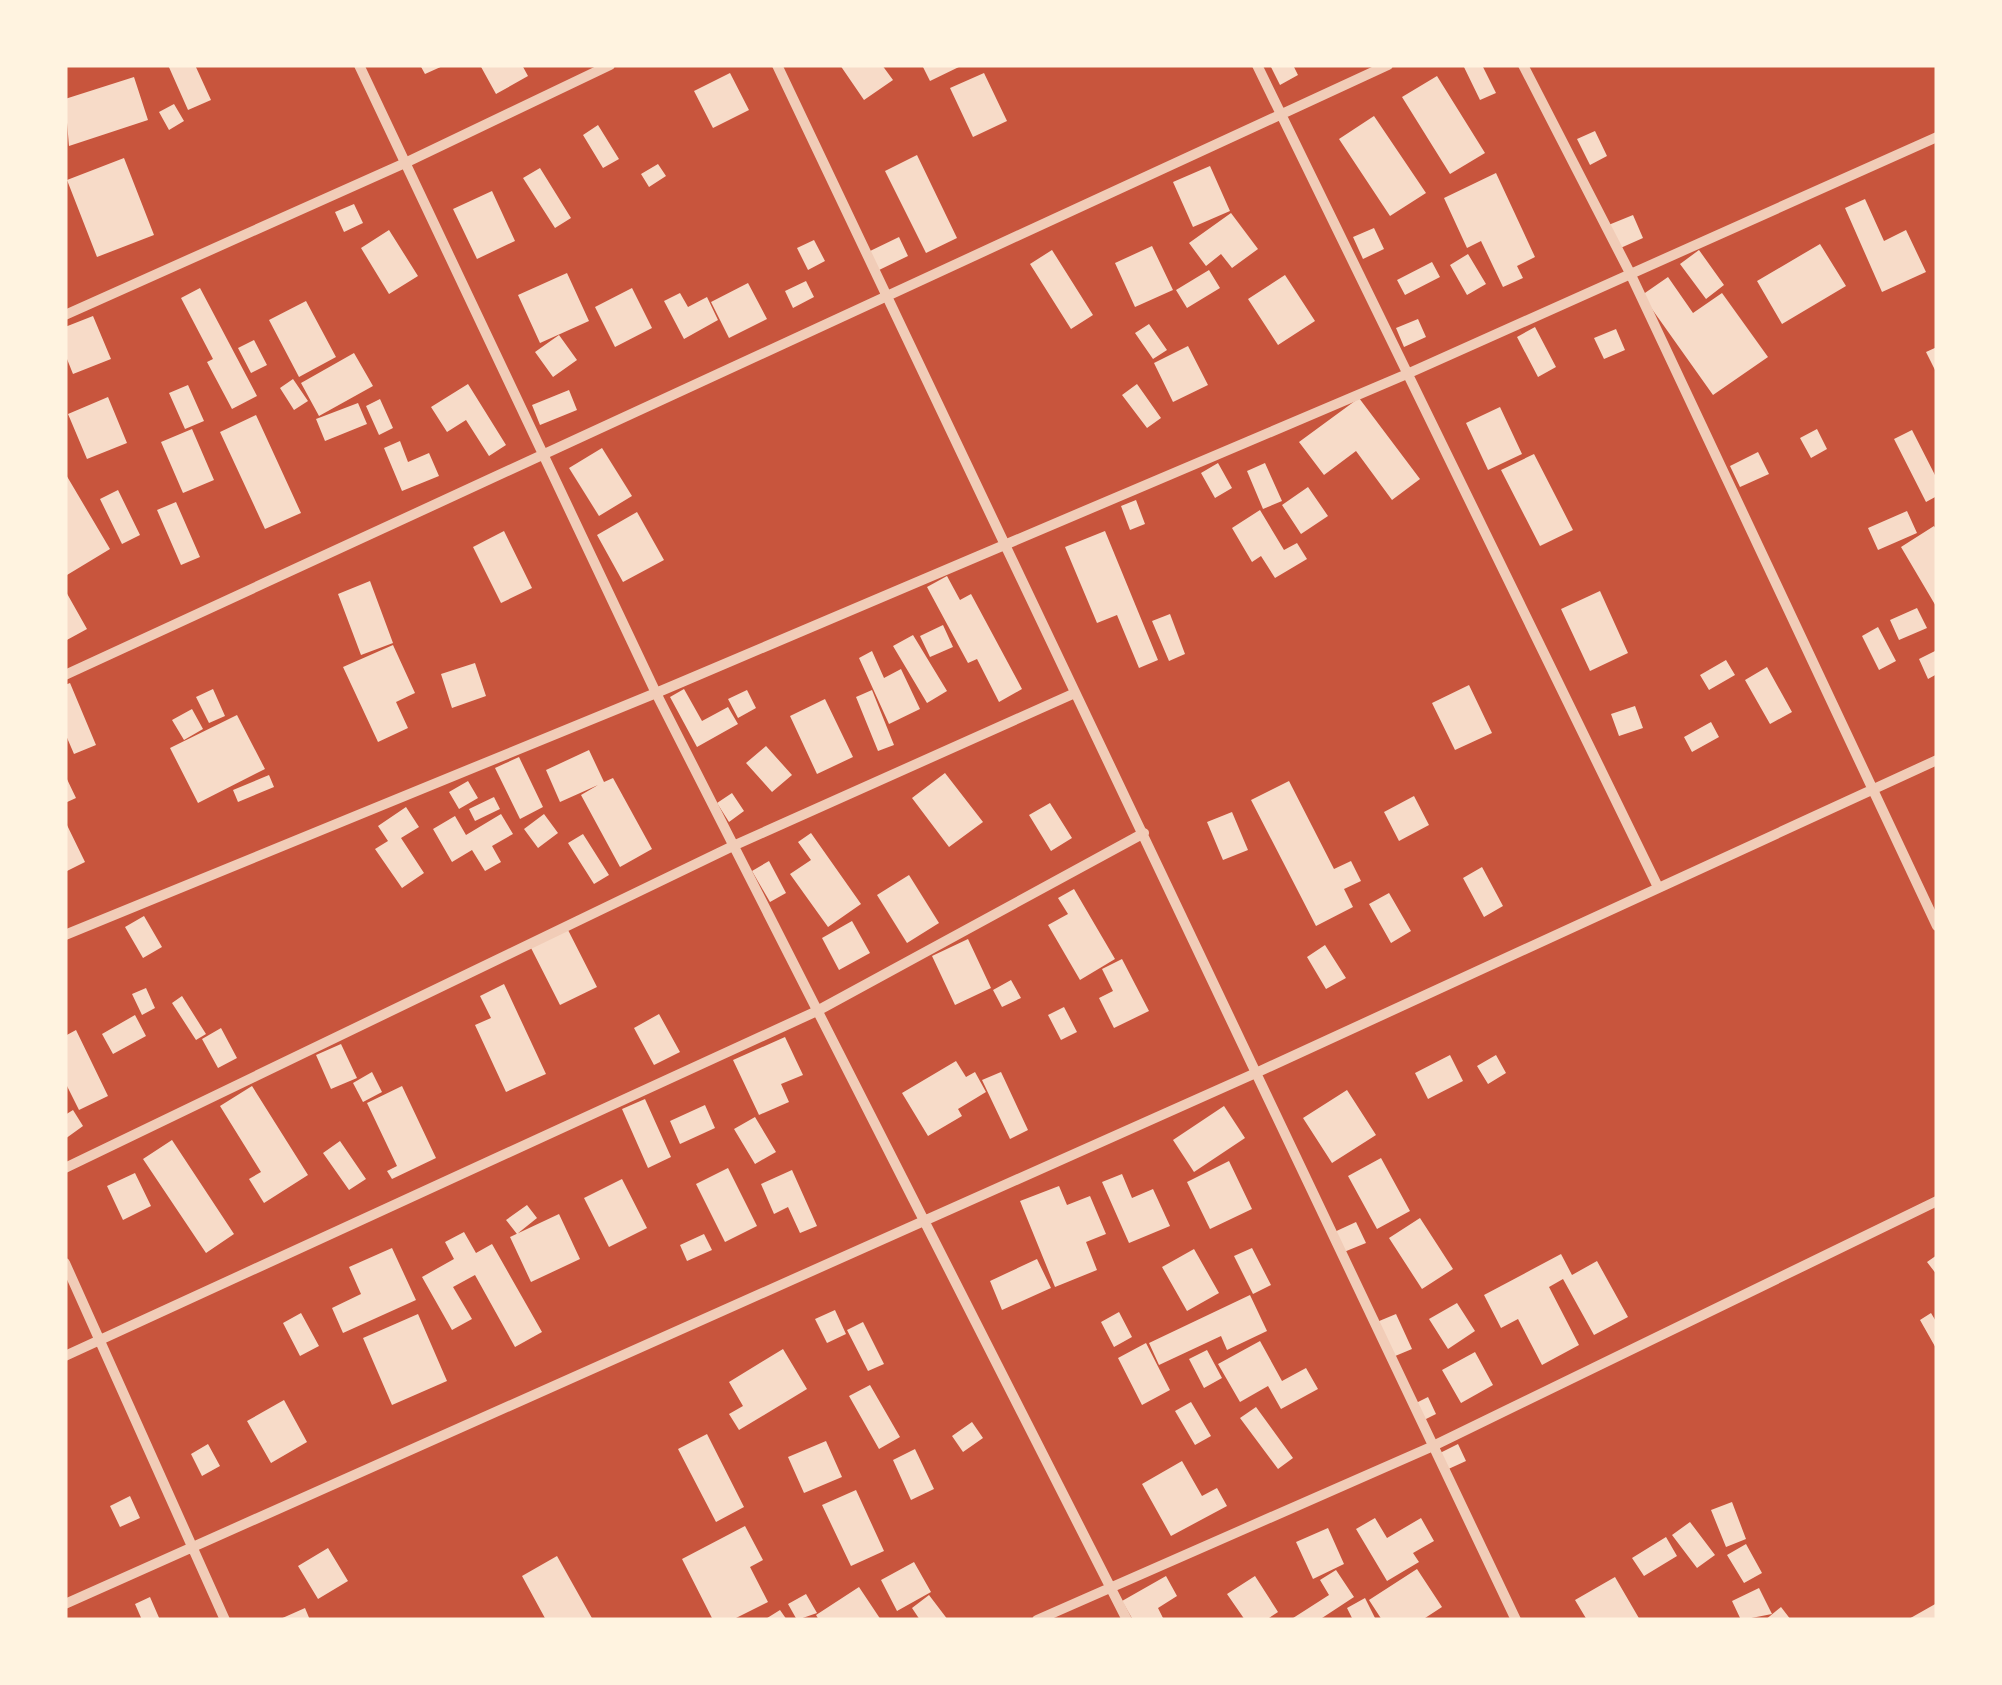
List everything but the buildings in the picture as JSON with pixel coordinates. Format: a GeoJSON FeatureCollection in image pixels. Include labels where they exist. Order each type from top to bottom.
{"type":"FeatureCollection","features":[{"type":"Feature","properties":{"kind":"street"},"geometry":{"type":"LineString","coordinates":[[359,65],[540,456],[656,693],[1127,1620]]}},
{"type":"Feature","properties":{"kind":"street"},"geometry":{"type":"LineString","coordinates":[[65,315],[405,163],[610,65]]}},
{"type":"Feature","properties":{"kind":"street"},"geometry":{"type":"LineString","coordinates":[[777,65],[1516,1620]]}},
{"type":"Feature","properties":{"kind":"street"},"geometry":{"type":"LineString","coordinates":[[1258,65],[1656,886]]}},
{"type":"Feature","properties":{"kind":"street"},"geometry":{"type":"LineString","coordinates":[[65,674],[1388,65]]}},
{"type":"Feature","properties":{"kind":"street"},"geometry":{"type":"LineString","coordinates":[[1522,65],[1630,272],[1937,926]]}},
{"type":"Feature","properties":{"kind":"street"},"geometry":{"type":"LineString","coordinates":[[65,934],[656,693],[1407,374],[1937,137]]}},
{"type":"Feature","properties":{"kind":"street"},"geometry":{"type":"LineString","coordinates":[[65,1168],[734,846],[1074,693]]}},
{"type":"Feature","properties":{"kind":"street"},"geometry":{"type":"LineString","coordinates":[[65,1604],[191,1544],[1258,1072],[1937,760]]}},
{"type":"Feature","properties":{"kind":"street"},"geometry":{"type":"LineString","coordinates":[[65,1356],[816,1011],[1144,832]]}},
{"type":"Feature","properties":{"kind":"street"},"geometry":{"type":"LineString","coordinates":[[1037,1620],[1431,1447],[1937,1202]]}},
{"type":"Feature","properties":{"kind":"street"},"geometry":{"type":"LineString","coordinates":[[65,1262],[226,1620]]}}]}
